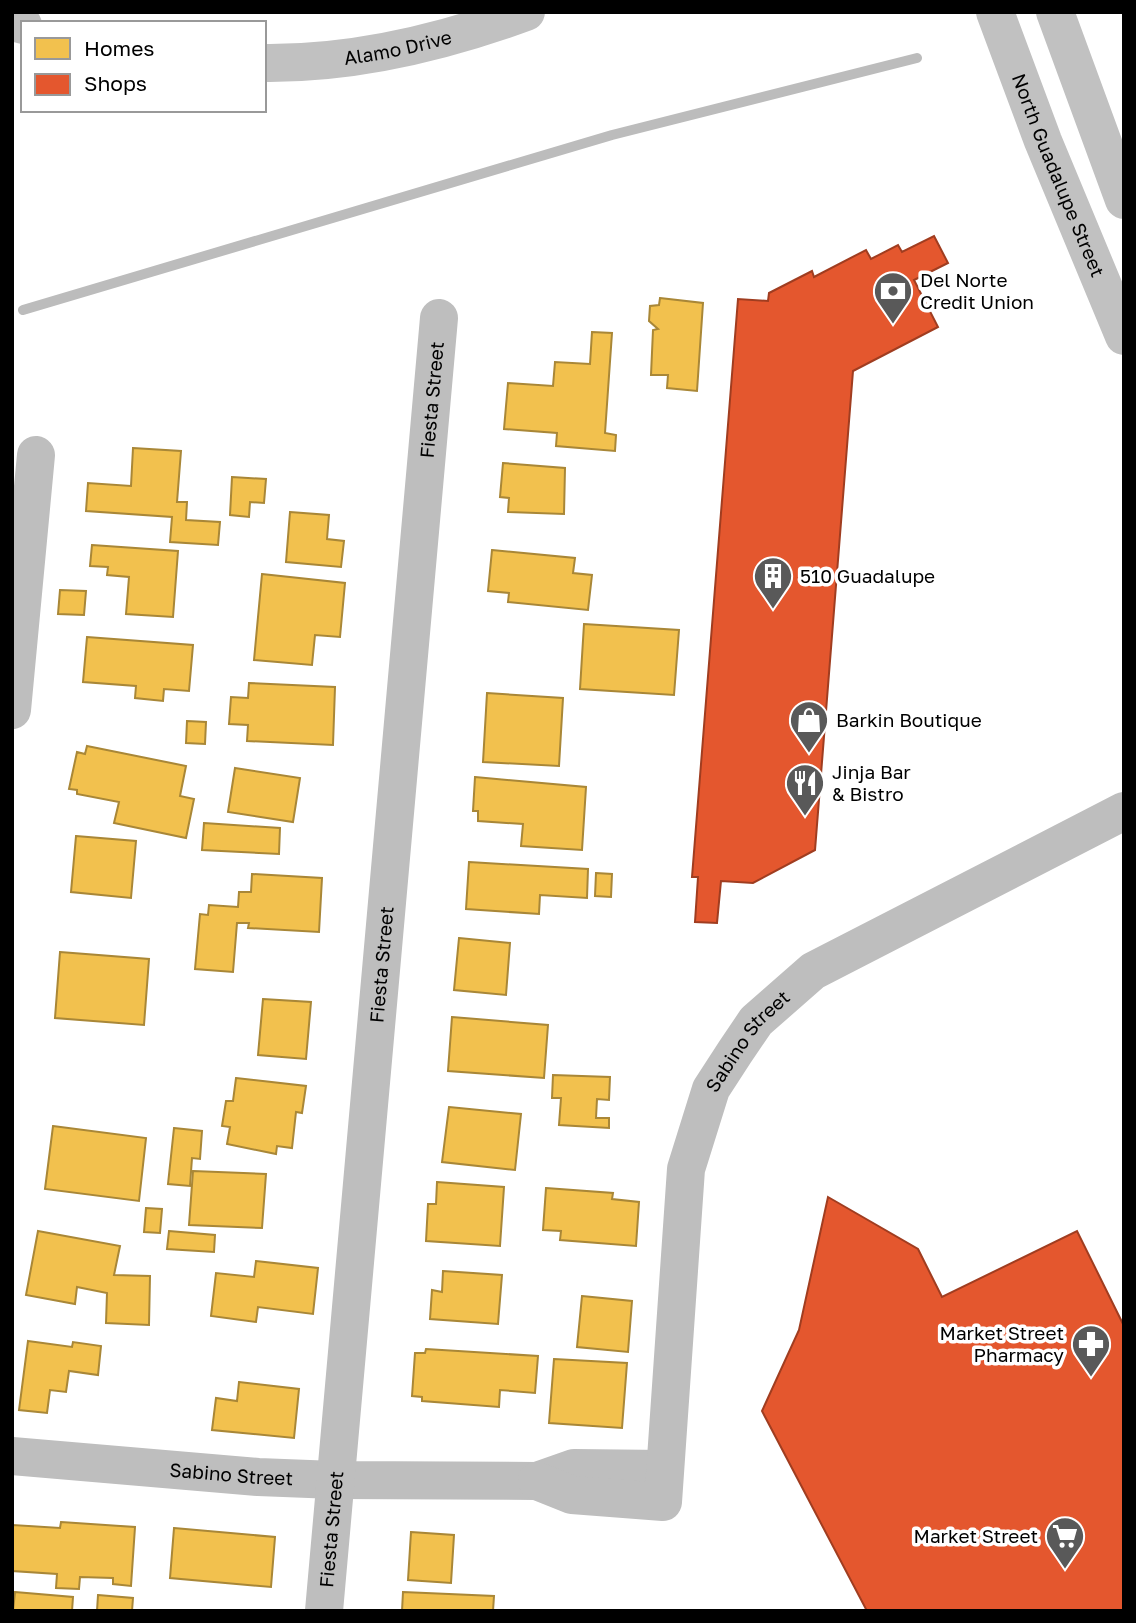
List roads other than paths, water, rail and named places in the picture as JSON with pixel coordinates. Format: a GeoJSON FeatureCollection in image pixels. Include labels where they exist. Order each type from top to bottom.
{"type":"FeatureCollection","features":[{"type":"Feature","properties":{"kind":"main road","name":"Alamo Drive"},"geometry":{"type":"LineString","coordinates":[[266,63],[313,61],[400,48],[449,37],[526,12]]}},
{"type":"Feature","properties":{"kind":"main road","name":"North Guadalupe Street"},"geometry":{"type":"LineString","coordinates":[[995,12],[1043,141],[1124,336]]}},
{"type":"Feature","properties":{"kind":"main road"},"geometry":{"type":"LineString","coordinates":[[1055,12],[1124,200]]}},
{"type":"Feature","properties":{"kind":"street","name":"Fiesta Street"},"geometry":{"type":"LineString","coordinates":[[324,1611],[439,318]]}},
{"type":"Feature","properties":{"kind":"street"},"geometry":{"type":"LineString","coordinates":[[12,710],[36,455]]}},
{"type":"Feature","properties":{"kind":"street","name":"Sabino Street"},"geometry":{"type":"LineString","coordinates":[[12,1456],[258,1477],[335,1480],[537,1481],[574,1468],[664,1485],[686,1169],[711,1089],[756,1021],[813,971],[1124,811]]}},
{"type":"Feature","properties":{"kind":"waterway"},"geometry":{"type":"LineString","coordinates":[[23,310],[612,135],[917,58]]}},
{"type":"Feature","properties":{"kind":"place","name":"Del Norte Credit Union"},"geometry":{"type":"Point","coordinates":[893,325]}},
{"type":"Feature","properties":{"kind":"place","name":"510 Guadalupe"},"geometry":{"type":"Point","coordinates":[773,610]}},
{"type":"Feature","properties":{"kind":"place","name":"Barkin Boutique"},"geometry":{"type":"Point","coordinates":[809,754]}},
{"type":"Feature","properties":{"kind":"place","name":"Jinja Bar & Bistro"},"geometry":{"type":"Point","coordinates":[805,817]}},
{"type":"Feature","properties":{"kind":"place","name":"Market Street Pharmacy"},"geometry":{"type":"Point","coordinates":[1091,1378]}},
{"type":"Feature","properties":{"kind":"place","name":"Market Street"},"geometry":{"type":"Point","coordinates":[1065,1570]}}]}
